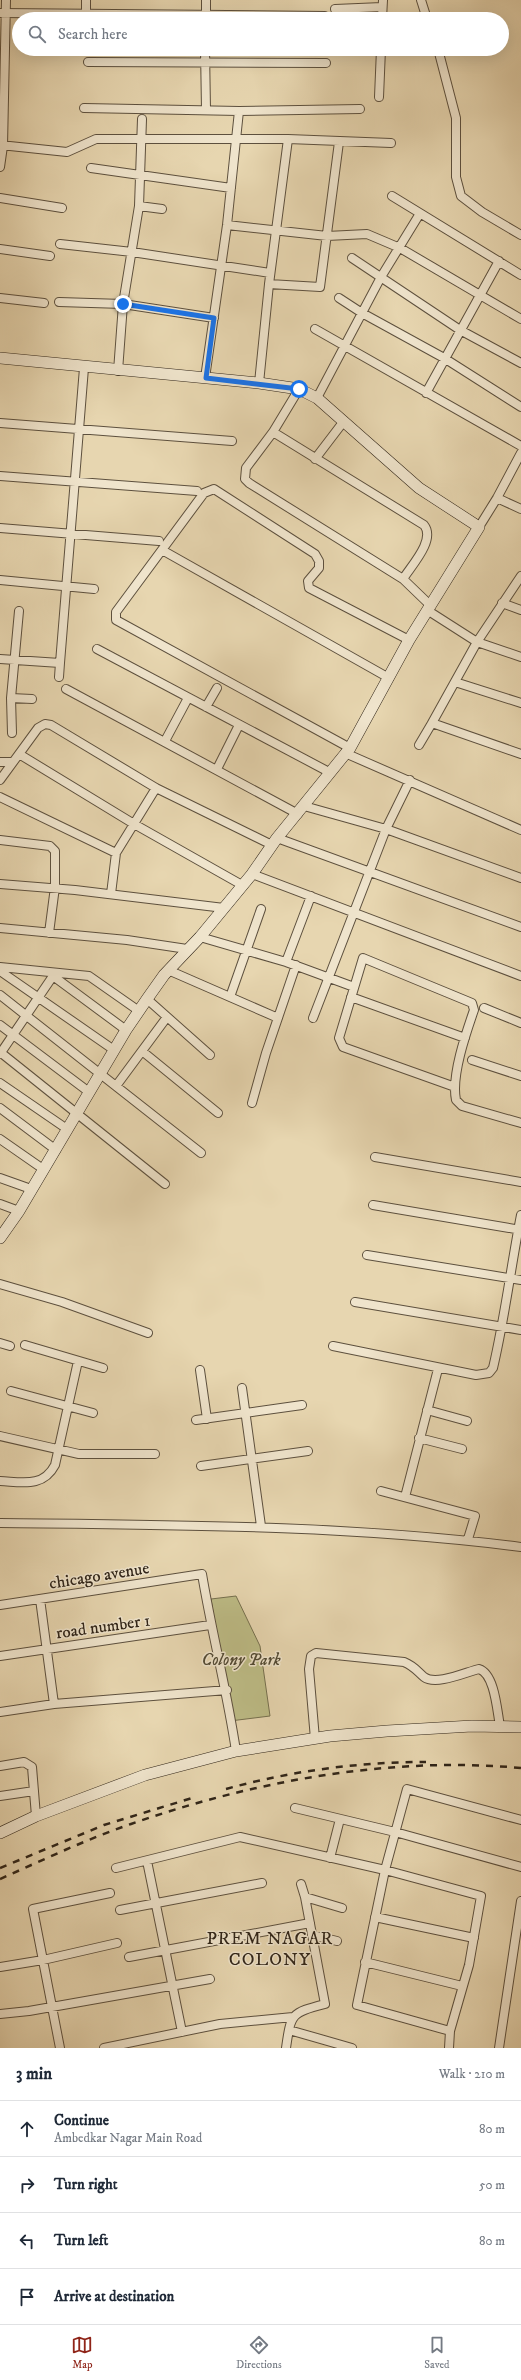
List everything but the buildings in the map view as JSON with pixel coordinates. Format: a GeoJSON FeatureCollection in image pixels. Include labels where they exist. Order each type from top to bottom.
{"type":"FeatureCollection","features":[{"type":"Feature","properties":{"kind":"street"},"geometry":{"type":"LineString","coordinates":[[0,167],[3,13],[6,0]]}},
{"type":"Feature","properties":{"kind":"street"},"geometry":{"type":"LineString","coordinates":[[86,0],[86,12]]}},
{"type":"Feature","properties":{"kind":"street"},"geometry":{"type":"LineString","coordinates":[[206,0],[206,12]]}},
{"type":"Feature","properties":{"kind":"street"},"geometry":{"type":"LineString","coordinates":[[421,0],[425,12]]}},
{"type":"Feature","properties":{"kind":"street"},"geometry":{"type":"LineString","coordinates":[[335,9],[383,4]]}},
{"type":"Feature","properties":{"kind":"street"},"geometry":{"type":"LineString","coordinates":[[205,56],[206,110]]}},
{"type":"Feature","properties":{"kind":"street"},"geometry":{"type":"LineString","coordinates":[[380,97],[381,56]]}},
{"type":"Feature","properties":{"kind":"street"},"geometry":{"type":"LineString","coordinates":[[440,56],[456,118],[456,177],[461,196],[482,212],[521,235]]}},
{"type":"Feature","properties":{"kind":"street"},"geometry":{"type":"LineString","coordinates":[[88,62],[326,63]]}},
{"type":"Feature","properties":{"kind":"street"},"geometry":{"type":"LineString","coordinates":[[84,108],[206,110],[360,109]]}},
{"type":"Feature","properties":{"kind":"street"},"geometry":{"type":"LineString","coordinates":[[206,378],[227,225],[239,110]]}},
{"type":"Feature","properties":{"kind":"street"},"geometry":{"type":"LineString","coordinates":[[118,371],[123,304],[139,206],[142,119]]}},
{"type":"Feature","properties":{"kind":"street"},"geometry":{"type":"LineString","coordinates":[[1,146],[67,152],[96,139],[236,138],[391,143]]}},
{"type":"Feature","properties":{"kind":"street"},"geometry":{"type":"LineString","coordinates":[[259,383],[275,230],[288,139]]}},
{"type":"Feature","properties":{"kind":"street"},"geometry":{"type":"LineString","coordinates":[[269,284],[320,287],[339,142]]}},
{"type":"Feature","properties":{"kind":"street"},"geometry":{"type":"LineString","coordinates":[[91,168],[230,188]]}},
{"type":"Feature","properties":{"kind":"street"},"geometry":{"type":"LineString","coordinates":[[392,196],[419,215],[521,275]]}},
{"type":"Feature","properties":{"kind":"street"},"geometry":{"type":"LineString","coordinates":[[0,198],[62,208]]}},
{"type":"Feature","properties":{"kind":"street"},"geometry":{"type":"LineString","coordinates":[[139,206],[162,209]]}},
{"type":"Feature","properties":{"kind":"street"},"geometry":{"type":"LineString","coordinates":[[317,398],[381,277],[419,215]]}},
{"type":"Feature","properties":{"kind":"street"},"geometry":{"type":"LineString","coordinates":[[227,225],[327,236],[367,234],[400,248],[479,296],[521,319]]}},
{"type":"Feature","properties":{"kind":"street"},"geometry":{"type":"LineString","coordinates":[[60,244],[132,252],[270,273]]}},
{"type":"Feature","properties":{"kind":"street"},"geometry":{"type":"LineString","coordinates":[[0,249],[50,256]]}},
{"type":"Feature","properties":{"kind":"street"},"geometry":{"type":"LineString","coordinates":[[352,258],[460,330],[521,363]]}},
{"type":"Feature","properties":{"kind":"street"},"geometry":{"type":"LineString","coordinates":[[426,393],[444,358],[499,262]]}},
{"type":"Feature","properties":{"kind":"street"},"geometry":{"type":"LineString","coordinates":[[0,298],[44,303]]}},
{"type":"Feature","properties":{"kind":"street"},"geometry":{"type":"LineString","coordinates":[[339,298],[362,313],[444,358],[521,407]]}},
{"type":"Feature","properties":{"kind":"street"},"geometry":{"type":"LineString","coordinates":[[59,302],[123,304],[214,318]]}},
{"type":"Feature","properties":{"kind":"street"},"geometry":{"type":"LineString","coordinates":[[315,329],[344,347],[521,446]]}},
{"type":"Feature","properties":{"kind":"street"},"geometry":{"type":"LineString","coordinates":[[0,358],[84,368],[259,383],[299,389],[317,398],[419,488],[479,527]]}},
{"type":"Feature","properties":{"kind":"street"},"geometry":{"type":"LineString","coordinates":[[59,677],[84,368]]}},
{"type":"Feature","properties":{"kind":"street"},"geometry":{"type":"LineString","coordinates":[[299,389],[273,432],[246,468],[245,479],[403,579],[429,608],[477,642],[521,657]]}},
{"type":"Feature","properties":{"kind":"street"},"geometry":{"type":"LineString","coordinates":[[315,459],[344,421]]}},
{"type":"Feature","properties":{"kind":"street"},"geometry":{"type":"LineString","coordinates":[[0,423],[232,441]]}},
{"type":"Feature","properties":{"kind":"street"},"geometry":{"type":"LineString","coordinates":[[273,432],[420,522],[427,529],[427,540],[403,579]]}},
{"type":"Feature","properties":{"kind":"street"},"geometry":{"type":"LineString","coordinates":[[0,1238],[19,1212],[31,1189],[56,1150],[126,1030],[147,999],[168,970],[200,937],[252,874],[329,772],[347,751],[409,640],[497,498],[521,453]]}},
{"type":"Feature","properties":{"kind":"street"},"geometry":{"type":"LineString","coordinates":[[0,476],[197,491]]}},
{"type":"Feature","properties":{"kind":"street"},"geometry":{"type":"LineString","coordinates":[[409,640],[309,588],[308,581],[319,568],[319,561],[315,554],[214,489],[204,493],[116,612],[116,620],[347,751],[521,830]]}},
{"type":"Feature","properties":{"kind":"street"},"geometry":{"type":"LineString","coordinates":[[497,498],[521,509]]}},
{"type":"Feature","properties":{"kind":"street"},"geometry":{"type":"LineString","coordinates":[[0,528],[159,541]]}},
{"type":"Feature","properties":{"kind":"street"},"geometry":{"type":"LineString","coordinates":[[162,550],[389,678]]}},
{"type":"Feature","properties":{"kind":"street"},"geometry":{"type":"LineString","coordinates":[[420,746],[477,642],[521,576]]}},
{"type":"Feature","properties":{"kind":"street"},"geometry":{"type":"LineString","coordinates":[[0,580],[94,590]]}},
{"type":"Feature","properties":{"kind":"street"},"geometry":{"type":"LineString","coordinates":[[502,603],[521,610]]}},
{"type":"Feature","properties":{"kind":"street"},"geometry":{"type":"LineString","coordinates":[[12,733],[11,698],[19,611]]}},
{"type":"Feature","properties":{"kind":"street"},"geometry":{"type":"LineString","coordinates":[[97,649],[329,772]]}},
{"type":"Feature","properties":{"kind":"street"},"geometry":{"type":"LineString","coordinates":[[0,659],[60,663]]}},
{"type":"Feature","properties":{"kind":"street"},"geometry":{"type":"LineString","coordinates":[[455,682],[521,703]]}},
{"type":"Feature","properties":{"kind":"street"},"geometry":{"type":"LineString","coordinates":[[206,707],[218,688]]}},
{"type":"Feature","properties":{"kind":"street"},"geometry":{"type":"LineString","coordinates":[[66,689],[217,769],[301,810],[386,829],[521,878]]}},
{"type":"Feature","properties":{"kind":"street"},"geometry":{"type":"LineString","coordinates":[[11,698],[32,699]]}},
{"type":"Feature","properties":{"kind":"street"},"geometry":{"type":"LineString","coordinates":[[165,741],[188,698]]}},
{"type":"Feature","properties":{"kind":"street"},"geometry":{"type":"LineString","coordinates":[[432,723],[521,754]]}},
{"type":"Feature","properties":{"kind":"street"},"geometry":{"type":"LineString","coordinates":[[0,780],[38,728],[45,724],[51,725],[156,788],[275,842],[370,871],[521,927]]}},
{"type":"Feature","properties":{"kind":"street"},"geometry":{"type":"LineString","coordinates":[[217,769],[239,725]]}},
{"type":"Feature","properties":{"kind":"street"},"geometry":{"type":"LineString","coordinates":[[20,754],[134,824],[242,885]]}},
{"type":"Feature","properties":{"kind":"street"},"geometry":{"type":"LineString","coordinates":[[0,762],[13,762]]}},
{"type":"Feature","properties":{"kind":"street"},"geometry":{"type":"LineString","coordinates":[[313,1018],[386,829],[410,780]]}},
{"type":"Feature","properties":{"kind":"street"},"geometry":{"type":"LineString","coordinates":[[111,894],[116,852],[156,788]]}},
{"type":"Feature","properties":{"kind":"street"},"geometry":{"type":"LineString","coordinates":[[0,797],[116,852]]}},
{"type":"Feature","properties":{"kind":"street"},"geometry":{"type":"LineString","coordinates":[[0,840],[53,847],[56,854],[55,888],[49,933]]}},
{"type":"Feature","properties":{"kind":"street"},"geometry":{"type":"LineString","coordinates":[[252,874],[521,976]]}},
{"type":"Feature","properties":{"kind":"street"},"geometry":{"type":"LineString","coordinates":[[0,884],[111,894],[224,908]]}},
{"type":"Feature","properties":{"kind":"street"},"geometry":{"type":"LineString","coordinates":[[286,962],[311,896]]}},
{"type":"Feature","properties":{"kind":"street"},"geometry":{"type":"LineString","coordinates":[[230,997],[261,909]]}},
{"type":"Feature","properties":{"kind":"street"},"geometry":{"type":"LineString","coordinates":[[0,928],[127,940],[187,949]]}},
{"type":"Feature","properties":{"kind":"street"},"geometry":{"type":"LineString","coordinates":[[200,937],[296,965],[354,987]]}},
{"type":"Feature","properties":{"kind":"street"},"geometry":{"type":"LineString","coordinates":[[455,1087],[343,1047],[339,1038],[360,961],[366,957],[470,1002],[474,1010],[464,1038],[455,1087],[456,1100],[462,1106],[521,1123]]}},
{"type":"Feature","properties":{"kind":"street"},"geometry":{"type":"LineString","coordinates":[[252,1103],[266,1053],[296,965]]}},
{"type":"Feature","properties":{"kind":"street"},"geometry":{"type":"LineString","coordinates":[[0,967],[54,974],[89,976],[139,1011]]}},
{"type":"Feature","properties":{"kind":"street"},"geometry":{"type":"LineString","coordinates":[[0,970],[114,1050]]}},
{"type":"Feature","properties":{"kind":"street"},"geometry":{"type":"LineString","coordinates":[[168,970],[278,1018]]}},
{"type":"Feature","properties":{"kind":"street"},"geometry":{"type":"LineString","coordinates":[[54,974],[0,1053],[165,1184]]}},
{"type":"Feature","properties":{"kind":"street"},"geometry":{"type":"LineString","coordinates":[[54,974],[126,1030]]}},
{"type":"Feature","properties":{"kind":"street"},"geometry":{"type":"LineString","coordinates":[[0,995],[201,1153]]}},
{"type":"Feature","properties":{"kind":"street"},"geometry":{"type":"LineString","coordinates":[[351,997],[464,1038]]}},
{"type":"Feature","properties":{"kind":"street"},"geometry":{"type":"LineString","coordinates":[[147,999],[210,1055]]}},
{"type":"Feature","properties":{"kind":"street"},"geometry":{"type":"LineString","coordinates":[[484,1008],[521,1023]]}},
{"type":"Feature","properties":{"kind":"street"},"geometry":{"type":"LineString","coordinates":[[116,1086],[167,1017]]}},
{"type":"Feature","properties":{"kind":"street"},"geometry":{"type":"LineString","coordinates":[[0,1025],[89,1092]]}},
{"type":"Feature","properties":{"kind":"street"},"geometry":{"type":"LineString","coordinates":[[142,1051],[218,1113]]}},
{"type":"Feature","properties":{"kind":"street"},"geometry":{"type":"LineString","coordinates":[[472,1060],[521,1076]]}},
{"type":"Feature","properties":{"kind":"street"},"geometry":{"type":"LineString","coordinates":[[0,1083],[67,1129]]}},
{"type":"Feature","properties":{"kind":"street"},"geometry":{"type":"LineString","coordinates":[[0,1108],[56,1150]]}},
{"type":"Feature","properties":{"kind":"street"},"geometry":{"type":"LineString","coordinates":[[0,1139],[43,1169]]}},
{"type":"Feature","properties":{"kind":"street"},"geometry":{"type":"LineString","coordinates":[[375,1157],[521,1182]]}},
{"type":"Feature","properties":{"kind":"street"},"geometry":{"type":"LineString","coordinates":[[0,1178],[31,1189]]}},
{"type":"Feature","properties":{"kind":"street"},"geometry":{"type":"LineString","coordinates":[[0,1204],[19,1212]]}},
{"type":"Feature","properties":{"kind":"street"},"geometry":{"type":"LineString","coordinates":[[372,1205],[520,1230]]}},
{"type":"Feature","properties":{"kind":"street"},"geometry":{"type":"LineString","coordinates":[[333,1346],[438,1369],[476,1375],[489,1373],[493,1368],[503,1327],[509,1277],[520,1230],[521,1215]]}},
{"type":"Feature","properties":{"kind":"street"},"geometry":{"type":"LineString","coordinates":[[367,1255],[521,1280]]}},
{"type":"Feature","properties":{"kind":"street"},"geometry":{"type":"LineString","coordinates":[[0,1284],[62,1302],[148,1333]]}},
{"type":"Feature","properties":{"kind":"street"},"geometry":{"type":"LineString","coordinates":[[355,1302],[521,1330]]}},
{"type":"Feature","properties":{"kind":"street"},"geometry":{"type":"LineString","coordinates":[[0,1343],[10,1346]]}},
{"type":"Feature","properties":{"kind":"street"},"geometry":{"type":"LineString","coordinates":[[25,1345],[103,1368]]}},
{"type":"Feature","properties":{"kind":"street"},"geometry":{"type":"LineString","coordinates":[[0,1481],[42,1480],[52,1470],[78,1361]]}},
{"type":"Feature","properties":{"kind":"street"},"geometry":{"type":"LineString","coordinates":[[405,1497],[438,1369]]}},
{"type":"Feature","properties":{"kind":"street"},"geometry":{"type":"LineString","coordinates":[[200,1370],[207,1419]]}},
{"type":"Feature","properties":{"kind":"street"},"geometry":{"type":"LineString","coordinates":[[242,1388],[261,1526]]}},
{"type":"Feature","properties":{"kind":"street"},"geometry":{"type":"LineString","coordinates":[[11,1391],[93,1413]]}},
{"type":"Feature","properties":{"kind":"street"},"geometry":{"type":"LineString","coordinates":[[196,1420],[302,1405]]}},
{"type":"Feature","properties":{"kind":"street"},"geometry":{"type":"LineString","coordinates":[[427,1410],[467,1421]]}},
{"type":"Feature","properties":{"kind":"street"},"geometry":{"type":"LineString","coordinates":[[0,1436],[58,1450],[98,1455],[155,1454]]}},
{"type":"Feature","properties":{"kind":"street"},"geometry":{"type":"LineString","coordinates":[[419,1438],[462,1449]]}},
{"type":"Feature","properties":{"kind":"street"},"geometry":{"type":"LineString","coordinates":[[202,1466],[308,1451]]}},
{"type":"Feature","properties":{"kind":"street"},"geometry":{"type":"LineString","coordinates":[[381,1491],[475,1516],[468,1539]]}},
{"type":"Feature","properties":{"kind":"street"},"geometry":{"type":"LineString","coordinates":[[0,1524],[261,1526],[468,1539],[521,1547]]}},
{"type":"Feature","properties":{"kind":"street","name":"chicago avenue"},"geometry":{"type":"LineString","coordinates":[[0,1605],[202,1574],[210,1625]]}},
{"type":"Feature","properties":{"kind":"street"},"geometry":{"type":"LineString","coordinates":[[40,1599],[54,1704]]}},
{"type":"Feature","properties":{"kind":"street"},"geometry":{"type":"LineString","coordinates":[[210,1625],[227,1690],[236,1751]]}},
{"type":"Feature","properties":{"kind":"street","name":"road number 1"},"geometry":{"type":"LineString","coordinates":[[0,1656],[210,1625]]}},
{"type":"Feature","properties":{"kind":"street"},"geometry":{"type":"LineString","coordinates":[[315,1739],[309,1669],[311,1656],[316,1653],[404,1662],[414,1666],[425,1678],[436,1680],[448,1679],[479,1669],[483,1670],[490,1678],[500,1726]]}},
{"type":"Feature","properties":{"kind":"street"},"geometry":{"type":"LineString","coordinates":[[0,1712],[54,1704],[227,1690]]}},
{"type":"Feature","properties":{"kind":"street"},"geometry":{"type":"LineString","coordinates":[[0,1833],[36,1816],[145,1776],[236,1751],[315,1739],[387,1731],[500,1726],[521,1727]]}},
{"type":"Feature","properties":{"kind":"street"},"geometry":{"type":"LineString","coordinates":[[0,1766],[28,1763],[32,1766],[36,1816]]}},
{"type":"Feature","properties":{"kind":"street"},"geometry":{"type":"LineString","coordinates":[[450,2030],[357,2005],[385,1870],[407,1789],[521,1820]]}},
{"type":"Feature","properties":{"kind":"street"},"geometry":{"type":"LineString","coordinates":[[0,1796],[34,1790]]}},
{"type":"Feature","properties":{"kind":"street"},"geometry":{"type":"LineString","coordinates":[[295,1808],[395,1832],[521,1867]]}},
{"type":"Feature","properties":{"kind":"street"},"geometry":{"type":"LineString","coordinates":[[330,1858],[340,1819]]}},
{"type":"Feature","properties":{"kind":"street"},"geometry":{"type":"LineString","coordinates":[[116,1868],[240,1838],[385,1870],[481,1896],[474,1938],[450,2030],[449,2048]]}},
{"type":"Feature","properties":{"kind":"street"},"geometry":{"type":"LineString","coordinates":[[147,1861],[182,2032]]}},
{"type":"Feature","properties":{"kind":"street"},"geometry":{"type":"LineString","coordinates":[[120,1910],[262,1883]]}},
{"type":"Feature","properties":{"kind":"street"},"geometry":{"type":"LineString","coordinates":[[286,2048],[293,2017],[298,2012],[325,2004],[302,1884]]}},
{"type":"Feature","properties":{"kind":"street"},"geometry":{"type":"LineString","coordinates":[[60,2048],[33,1909],[110,1894]]}},
{"type":"Feature","properties":{"kind":"street"},"geometry":{"type":"LineString","coordinates":[[305,1898],[342,1908]]}},
{"type":"Feature","properties":{"kind":"street"},"geometry":{"type":"LineString","coordinates":[[499,2048],[521,1901]]}},
{"type":"Feature","properties":{"kind":"street"},"geometry":{"type":"LineString","coordinates":[[375,1917],[474,1938]]}},
{"type":"Feature","properties":{"kind":"street"},"geometry":{"type":"LineString","coordinates":[[129,1957],[165,1949],[310,1923]]}},
{"type":"Feature","properties":{"kind":"street"},"geometry":{"type":"LineString","coordinates":[[312,1934],[337,1941]]}},
{"type":"Feature","properties":{"kind":"street"},"geometry":{"type":"LineString","coordinates":[[0,1967],[43,1960],[117,1943]]}},
{"type":"Feature","properties":{"kind":"street"},"geometry":{"type":"LineString","coordinates":[[365,1962],[462,1986]]}},
{"type":"Feature","properties":{"kind":"street"},"geometry":{"type":"LineString","coordinates":[[0,2014],[52,2007],[210,1979]]}},
{"type":"Feature","properties":{"kind":"street"},"geometry":{"type":"LineString","coordinates":[[104,2048],[220,2024],[293,2017]]}},
{"type":"Feature","properties":{"kind":"street"},"geometry":{"type":"LineString","coordinates":[[289,2030],[352,2048]]}},
{"type":"Feature","properties":{"kind":"green space","name":"Colony Park"},"geometry":{"type":"Polygon","coordinates":[[[236,1596],[260,1646],[270,1716],[230,1721],[211,1599],[236,1596]]]}},
{"type":"Feature","properties":{"kind":"railway"},"geometry":{"type":"LineString","coordinates":[[226,1789],[275,1777],[325,1769],[401,1762],[426,1762]]}},
{"type":"Feature","properties":{"kind":"railway"},"geometry":{"type":"LineString","coordinates":[[0,1879],[82,1843],[131,1824],[225,1795],[274,1784],[323,1775],[372,1769],[472,1765],[521,1768]]}},
{"type":"Feature","properties":{"kind":"railway"},"geometry":{"type":"LineString","coordinates":[[0,1868],[104,1825],[192,1798]]}},
{"type":"Feature","properties":{"kind":"district","name":"PREM NAGAR COLONY"},"geometry":{"type":"Point","coordinates":[270,1948]}},
{"type":"Feature","properties":{"kind":"route"},"geometry":{"type":"LineString","coordinates":[[123,304],[214,318],[206,378],[299,389]]}}]}
